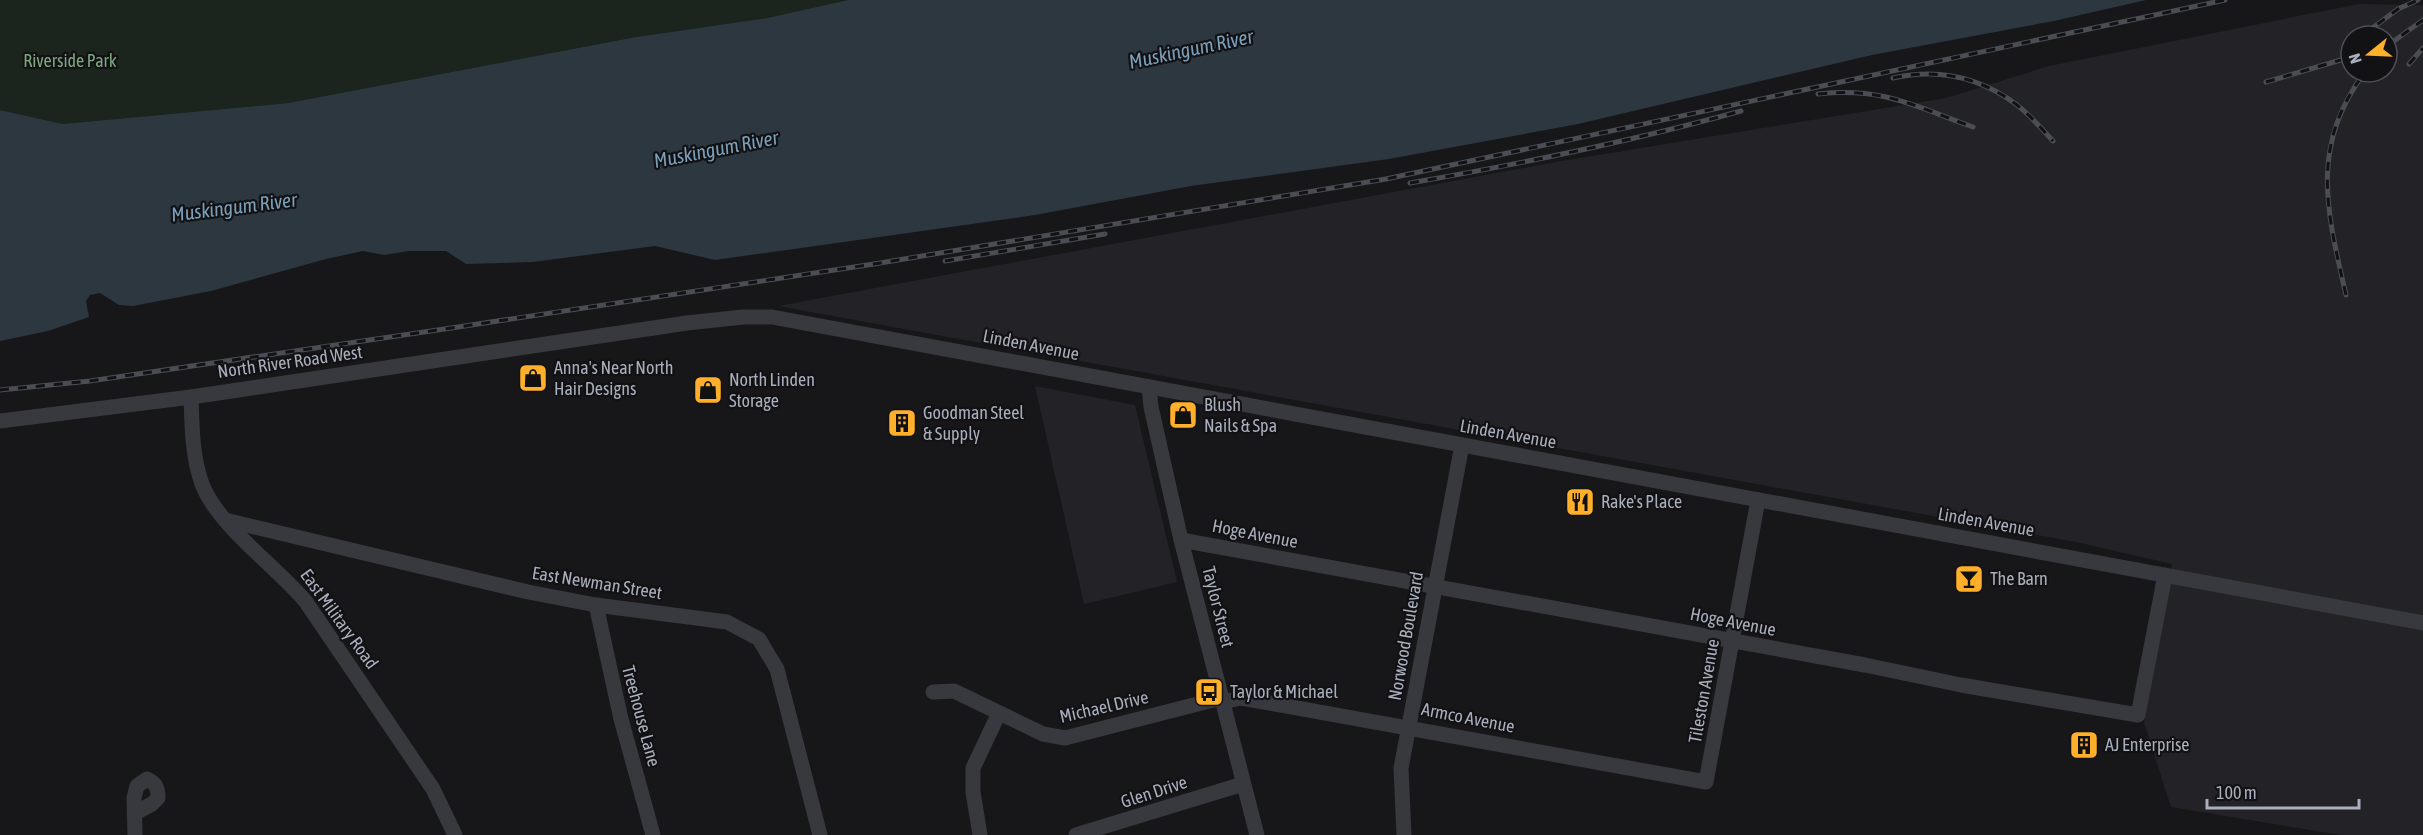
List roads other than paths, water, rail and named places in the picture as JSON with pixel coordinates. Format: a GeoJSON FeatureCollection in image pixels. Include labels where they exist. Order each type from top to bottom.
{"type":"FeatureCollection","features":[{"type":"Feature","properties":{"kind":"street","name":"Linden Avenue"},"geometry":{"type":"LineString","coordinates":[[585,339],[687,323],[765,317],[2423,623]]}},
{"type":"Feature","properties":{"kind":"street","name":"North River Road West"},"geometry":{"type":"LineString","coordinates":[[0,421],[191,397],[585,339]]}},
{"type":"Feature","properties":{"kind":"street","name":"Taylor Street"},"geometry":{"type":"LineString","coordinates":[[1149,387],[1150,407],[1181,540],[1257,835]]}},
{"type":"Feature","properties":{"kind":"street","name":"East Military Road"},"geometry":{"type":"LineString","coordinates":[[191,397],[197,465],[209,498],[225,520],[285,576],[306,602],[433,789],[455,835]]}},
{"type":"Feature","properties":{"kind":"street","name":"Norwood Boulevard"},"geometry":{"type":"LineString","coordinates":[[1404,835],[1401,768],[1462,445]]}},
{"type":"Feature","properties":{"kind":"street","name":"Tileston Avenue"},"geometry":{"type":"LineString","coordinates":[[1706,782],[1758,500]]}},
{"type":"Feature","properties":{"kind":"street","name":"East Newman Street"},"geometry":{"type":"LineString","coordinates":[[225,520],[528,592],[596,605],[727,622],[759,639],[777,669],[820,835]]}},
{"type":"Feature","properties":{"kind":"street","name":"Hoge Avenue"},"geometry":{"type":"LineString","coordinates":[[1181,540],[2138,715],[2165,575]]}},
{"type":"Feature","properties":{"kind":"street","name":"Treehouse Lane"},"geometry":{"type":"LineString","coordinates":[[596,605],[597,618],[621,719],[653,835]]}},
{"type":"Feature","properties":{"kind":"street","name":"Michael Drive"},"geometry":{"type":"LineString","coordinates":[[933,692],[954,691],[1043,734],[1065,738],[1221,700]]}},
{"type":"Feature","properties":{"kind":"street","name":"Armco Avenue"},"geometry":{"type":"LineString","coordinates":[[1221,700],[1241,698],[1409,726],[1706,782]]}},
{"type":"Feature","properties":{"kind":"street"},"geometry":{"type":"LineString","coordinates":[[980,835],[973,792],[973,768],[999,712]]}},
{"type":"Feature","properties":{"kind":"street","name":"Glen Drive"},"geometry":{"type":"LineString","coordinates":[[1076,835],[1243,784]]}},
{"type":"Feature","properties":{"kind":"street"},"geometry":{"type":"LineString","coordinates":[[135,813],[135,835]]}},
{"type":"Feature","properties":{"kind":"water","name":"Muskingum River"},"geometry":{"type":"Polygon","coordinates":[[[848,0],[2146,0],[2054,21],[1872,55],[1578,124],[1389,159],[1191,186],[1035,215],[715,260],[655,246],[533,262],[466,264],[446,251],[409,251],[384,255],[363,251],[211,291],[133,306],[119,305],[100,293],[90,295],[86,301],[89,317],[48,331],[0,341],[0,110],[63,124],[288,103],[636,37],[767,18],[848,0]]]}},
{"type":"Feature","properties":{"kind":"railway"},"geometry":{"type":"LineString","coordinates":[[0,390],[90,381],[874,264],[1386,179],[2225,0]]}},
{"type":"Feature","properties":{"kind":"railway"},"geometry":{"type":"LineString","coordinates":[[2378,24],[2398,9],[2418,0]]}},
{"type":"Feature","properties":{"kind":"railway"},"geometry":{"type":"LineString","coordinates":[[2399,37],[2423,20]]}},
{"type":"Feature","properties":{"kind":"railway"},"geometry":{"type":"LineString","coordinates":[[2409,64],[2423,48]]}},
{"type":"Feature","properties":{"kind":"railway"},"geometry":{"type":"LineString","coordinates":[[2266,82],[2339,61]]}},
{"type":"Feature","properties":{"kind":"railway"},"geometry":{"type":"LineString","coordinates":[[1893,78],[1926,74],[1958,77],[1973,82],[2003,95],[2017,105],[2053,141]]}},
{"type":"Feature","properties":{"kind":"railway"},"geometry":{"type":"LineString","coordinates":[[2346,295],[2333,236],[2327,180],[2329,153],[2336,126],[2347,99],[2357,84]]}},
{"type":"Feature","properties":{"kind":"railway"},"geometry":{"type":"LineString","coordinates":[[1818,94],[1861,93],[1880,96],[1915,105],[1973,127]]}},
{"type":"Feature","properties":{"kind":"railway"},"geometry":{"type":"LineString","coordinates":[[1410,183],[1576,151],[1741,111]]}},
{"type":"Feature","properties":{"kind":"railway"},"geometry":{"type":"LineString","coordinates":[[945,261],[1105,234]]}},
{"type":"Feature","properties":{"kind":"place","name":"Anna's Near North Hair Designs"},"geometry":{"type":"Point","coordinates":[533,378]}},
{"type":"Feature","properties":{"kind":"place","name":"North Linden Storage"},"geometry":{"type":"Point","coordinates":[708,390]}},
{"type":"Feature","properties":{"kind":"place","name":"Blush Nails & Spa"},"geometry":{"type":"Point","coordinates":[1183,415]}},
{"type":"Feature","properties":{"kind":"place","name":"Goodman Steel & Supply"},"geometry":{"type":"Point","coordinates":[902,423]}},
{"type":"Feature","properties":{"kind":"place","name":"Rake's Place"},"geometry":{"type":"Point","coordinates":[1580,502]}},
{"type":"Feature","properties":{"kind":"place","name":"The Barn"},"geometry":{"type":"Point","coordinates":[1969,579]}},
{"type":"Feature","properties":{"kind":"place","name":"Taylor & Michael"},"geometry":{"type":"Point","coordinates":[1209,692]}},
{"type":"Feature","properties":{"kind":"place","name":"AJ Enterprise"},"geometry":{"type":"Point","coordinates":[2084,745]}},
{"type":"Feature","properties":{"kind":"park label","name":"Riverside Park"},"geometry":{"type":"Point","coordinates":[70,61]}}]}
